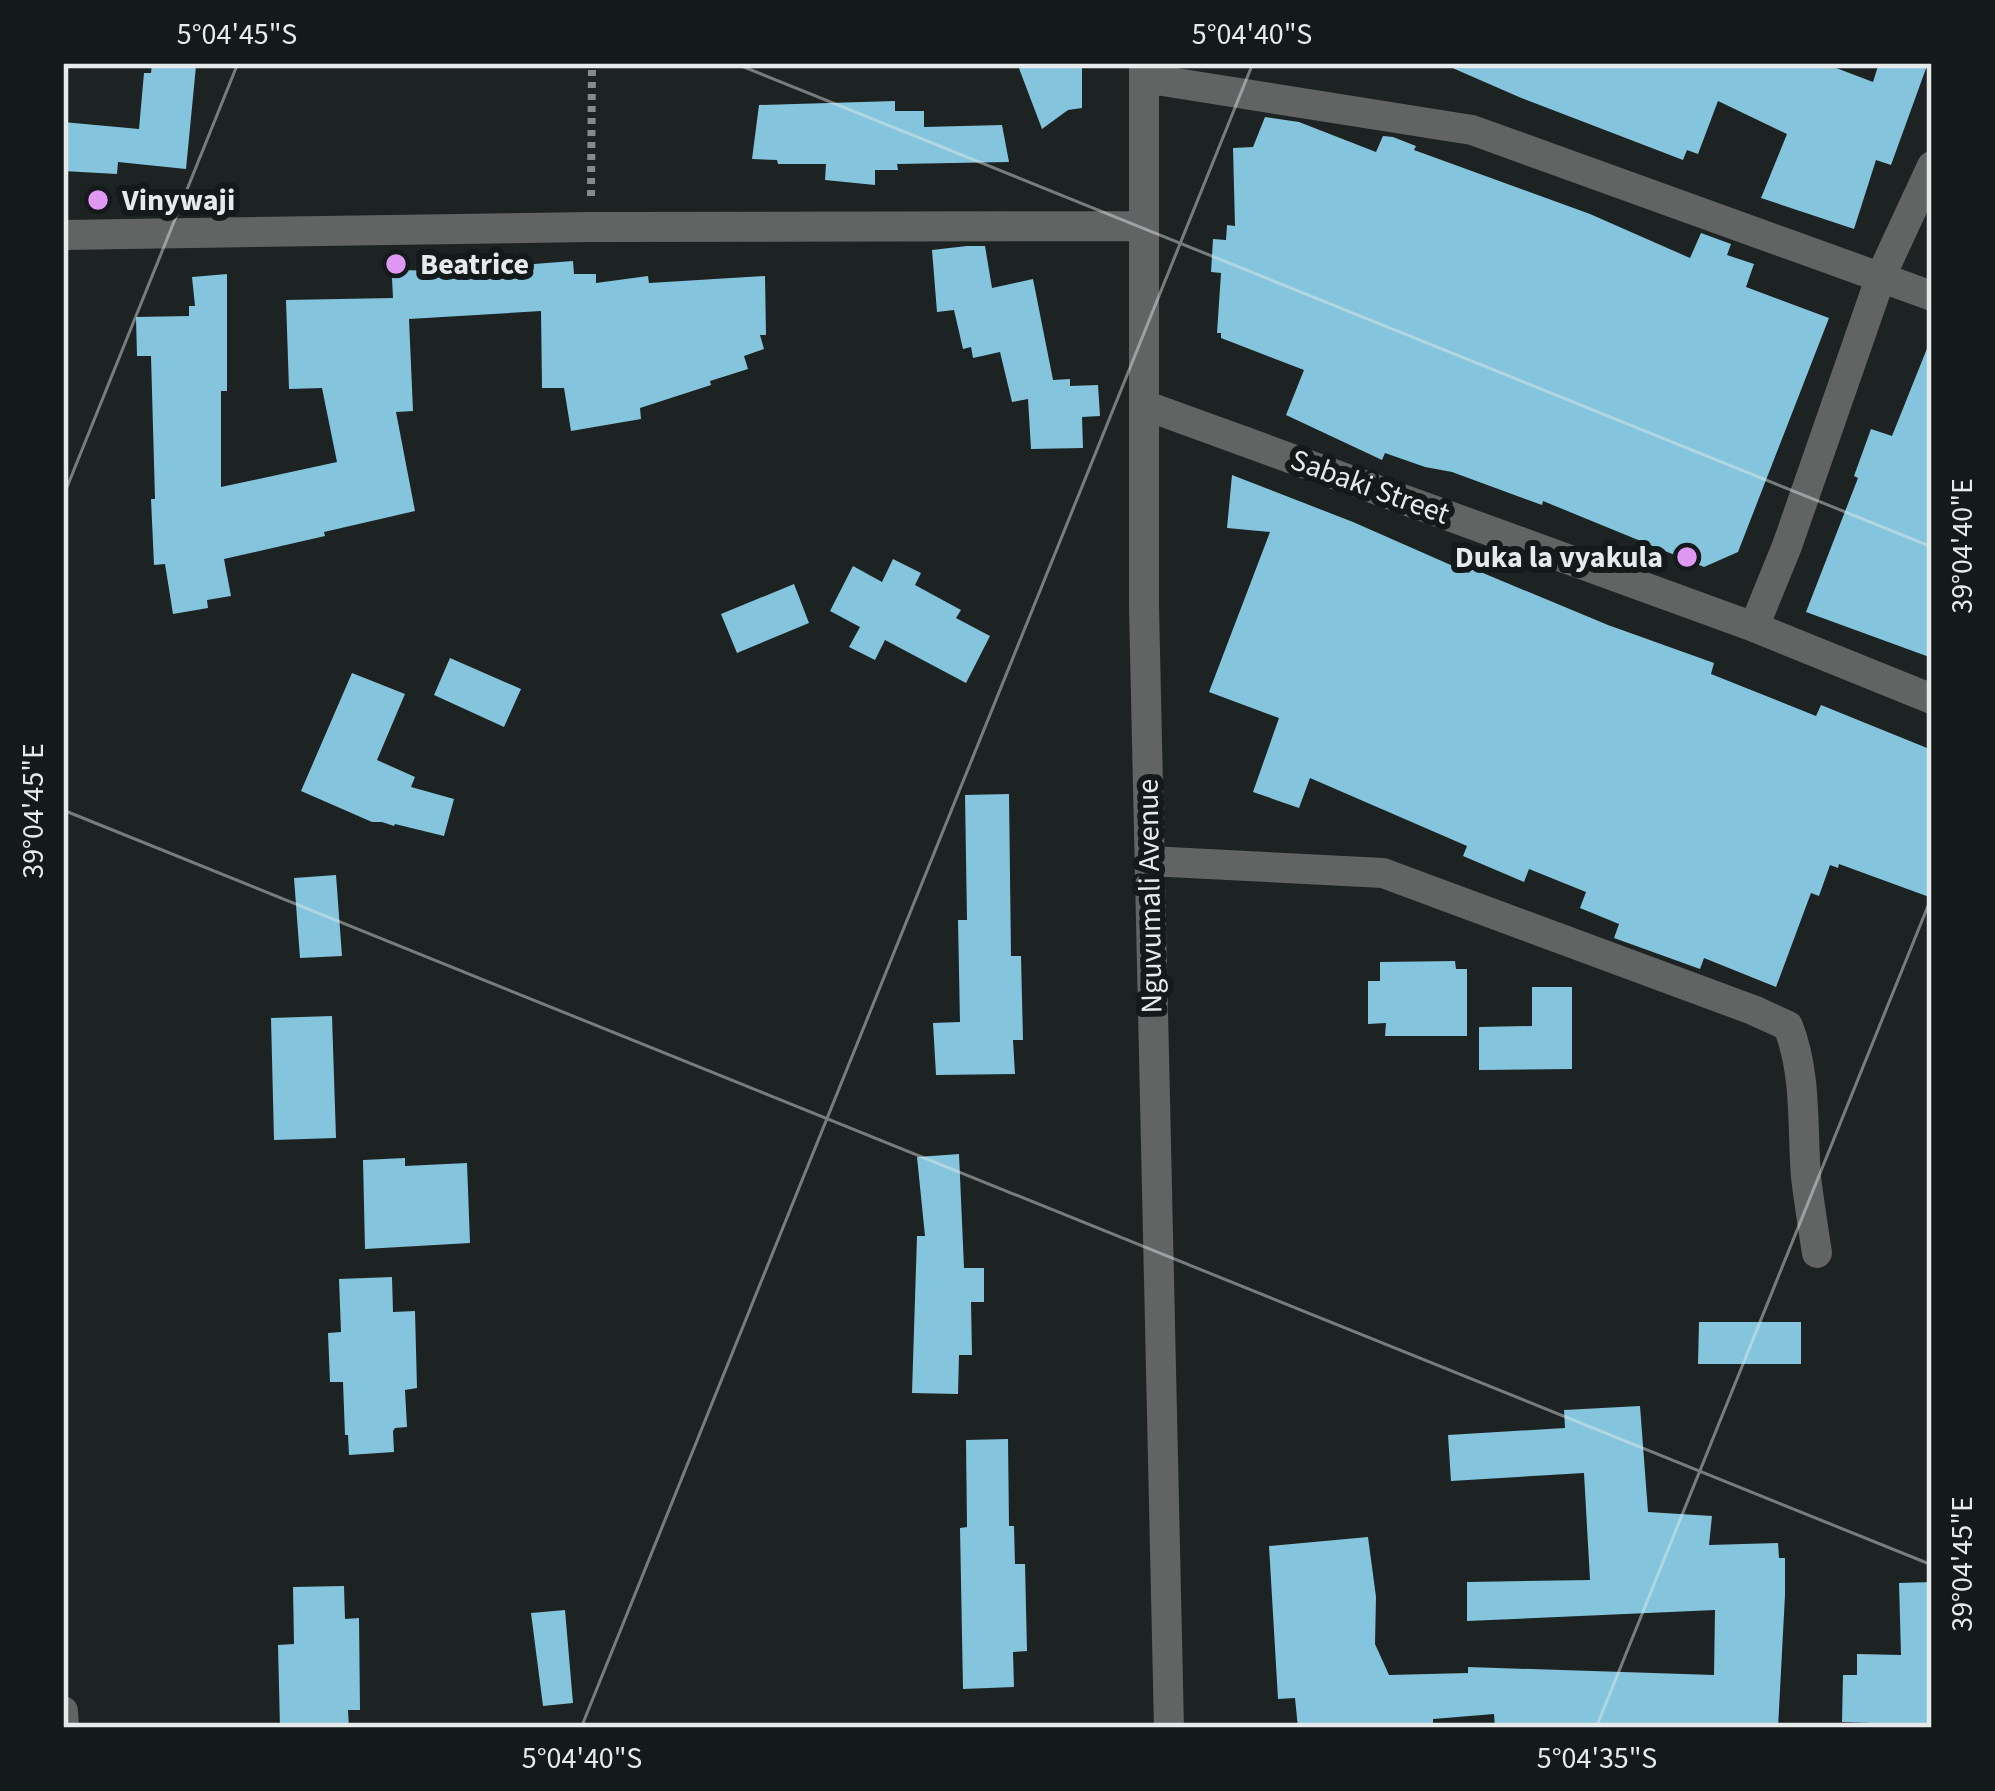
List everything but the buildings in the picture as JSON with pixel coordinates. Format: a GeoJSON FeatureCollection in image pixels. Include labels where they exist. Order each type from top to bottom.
{"type":"FeatureCollection","features":[{"type":"Feature","properties":{"kind":"street"},"geometry":{"type":"LineString","coordinates":[[1144,70],[1472,130],[1932,296]]}},
{"type":"Feature","properties":{"kind":"street","name":"Nguvumali Avenue"},"geometry":{"type":"LineString","coordinates":[[1144,70],[1144,607],[1169,1728]]}},
{"type":"Feature","properties":{"kind":"street"},"geometry":{"type":"LineString","coordinates":[[1754,627],[1881,276],[1932,166]]}},
{"type":"Feature","properties":{"kind":"street"},"geometry":{"type":"LineString","coordinates":[[63,235],[590,227],[1143,226]]}},
{"type":"Feature","properties":{"kind":"street","name":"Sabaki Street"},"geometry":{"type":"LineString","coordinates":[[1144,405],[1754,627],[1932,699]]}},
{"type":"Feature","properties":{"kind":"street"},"geometry":{"type":"LineString","coordinates":[[1149,861],[1383,873],[1788,1026],[1804,1098],[1806,1177],[1817,1252]]}},
{"type":"Feature","properties":{"kind":"street"},"geometry":{"type":"LineString","coordinates":[[63,1711],[64,1728]]}},
{"type":"Feature","properties":{"kind":"path"},"geometry":{"type":"LineString","coordinates":[[590,227],[592,63]]}},
{"type":"Feature","properties":{"kind":"place","name":"Vinywaji"},"geometry":{"type":"Point","coordinates":[98,200]}},
{"type":"Feature","properties":{"kind":"place","name":"Beatrice"},"geometry":{"type":"Point","coordinates":[396,264]}},
{"type":"Feature","properties":{"kind":"place","name":"Duka la vyakula"},"geometry":{"type":"Point","coordinates":[1687,557]}}]}
